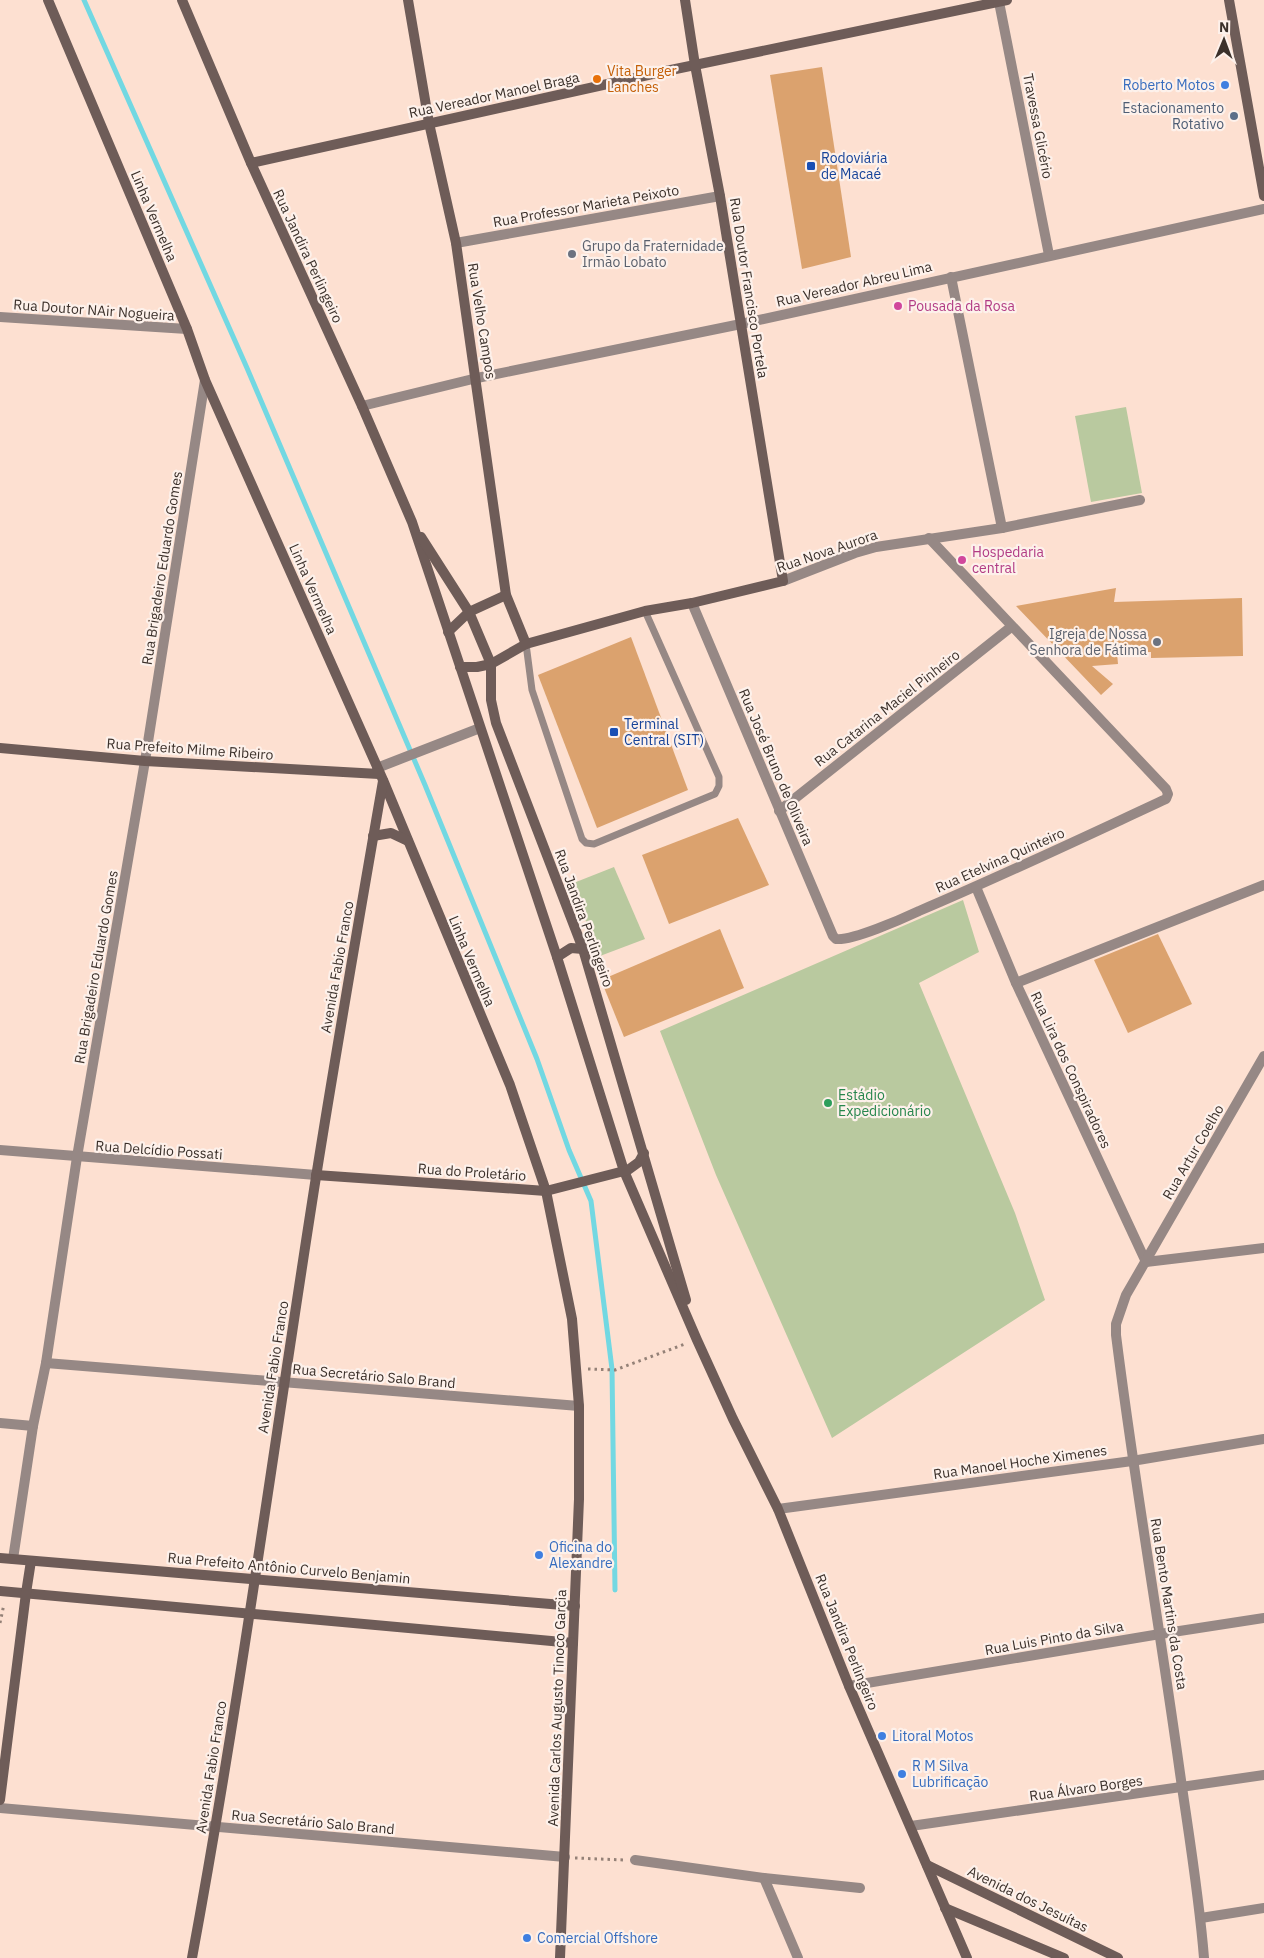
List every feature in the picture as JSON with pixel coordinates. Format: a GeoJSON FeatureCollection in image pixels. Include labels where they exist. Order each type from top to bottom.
{"type":"FeatureCollection","features":[{"type":"Feature","properties":{"kind":"main road","name":"Linha Vermelha"},"geometry":{"type":"LineString","coordinates":[[48,0],[187,329],[205,380],[380,774],[510,1085],[550,1190]]}},
{"type":"Feature","properties":{"kind":"main road","name":"Rua Jandira Perlingeiro"},"geometry":{"type":"LineString","coordinates":[[182,0],[251,163],[362,406],[412,522],[557,956],[624,1171],[697,1340],[778,1509],[849,1686],[967,1958]]}},
{"type":"Feature","properties":{"kind":"main road","name":"Rua Velho Campos"},"geometry":{"type":"LineString","coordinates":[[408,0],[430,123],[456,243],[477,378],[506,595],[526,644]]}},
{"type":"Feature","properties":{"kind":"main road","name":"Rua Doutor Francisco Portela"},"geometry":{"type":"LineString","coordinates":[[685,0],[695,65],[720,196],[783,581]]}},
{"type":"Feature","properties":{"kind":"main road"},"geometry":{"type":"LineString","coordinates":[[1229,0],[1264,196]]}},
{"type":"Feature","properties":{"kind":"main road","name":"Rua Vereador Manoel Braga"},"geometry":{"type":"LineString","coordinates":[[251,163],[695,65],[1003,1]]}},
{"type":"Feature","properties":{"kind":"main road","name":"Rua Jandira Perlingeiro"},"geometry":{"type":"LineString","coordinates":[[412,522],[469,612],[491,664],[491,700],[500,735],[584,949],[697,1340]]}},
{"type":"Feature","properties":{"kind":"main road","name":"Rua Nova Aurora"},"geometry":{"type":"LineString","coordinates":[[491,664],[526,644],[645,612],[692,604],[783,581]]}},
{"type":"Feature","properties":{"kind":"main road"},"geometry":{"type":"LineString","coordinates":[[448,632],[469,612],[506,595]]}},
{"type":"Feature","properties":{"kind":"main road"},"geometry":{"type":"LineString","coordinates":[[460,667],[477,667],[491,664]]}},
{"type":"Feature","properties":{"kind":"main road","name":"Rua Prefeito Milme Ribeiro"},"geometry":{"type":"LineString","coordinates":[[0,748],[145,761],[380,774]]}},
{"type":"Feature","properties":{"kind":"main road","name":"Avenida Fabio Franco"},"geometry":{"type":"LineString","coordinates":[[192,1958],[216,1828],[256,1579],[316,1176],[373,836],[380,774]]}},
{"type":"Feature","properties":{"kind":"main road"},"geometry":{"type":"LineString","coordinates":[[373,836],[391,833],[408,842]]}},
{"type":"Feature","properties":{"kind":"main road"},"geometry":{"type":"LineString","coordinates":[[557,956],[572,948],[584,949]]}},
{"type":"Feature","properties":{"kind":"main road"},"geometry":{"type":"LineString","coordinates":[[624,1171],[634,1166],[644,1153]]}},
{"type":"Feature","properties":{"kind":"main road","name":"Rua do Proletário"},"geometry":{"type":"LineString","coordinates":[[316,1176],[550,1190],[624,1171]]}},
{"type":"Feature","properties":{"kind":"main road","name":"Avenida Carlos Augusto Tinoco Garcia"},"geometry":{"type":"LineString","coordinates":[[550,1190],[572,1319],[579,1406],[579,1500],[560,1958]]}},
{"type":"Feature","properties":{"kind":"main road","name":"Rua Prefeito Antônio Curvelo Benjamin"},"geometry":{"type":"LineString","coordinates":[[0,1558],[575,1606]]}},
{"type":"Feature","properties":{"kind":"main road"},"geometry":{"type":"LineString","coordinates":[[0,1800],[31,1561]]}},
{"type":"Feature","properties":{"kind":"main road"},"geometry":{"type":"LineString","coordinates":[[3,1591],[573,1642]]}},
{"type":"Feature","properties":{"kind":"main road","name":"Avenida dos Jesuítas"},"geometry":{"type":"LineString","coordinates":[[927,1865],[1118,1958]]}},
{"type":"Feature","properties":{"kind":"main road"},"geometry":{"type":"LineString","coordinates":[[945,1908],[1064,1958]]}},
{"type":"Feature","properties":{"kind":"street","name":"Travessa Glicério"},"geometry":{"type":"LineString","coordinates":[[1003,1],[1049,255]]}},
{"type":"Feature","properties":{"kind":"street","name":"Rua Professor Marieta Peixoto"},"geometry":{"type":"LineString","coordinates":[[456,243],[720,196]]}},
{"type":"Feature","properties":{"kind":"street","name":"Rua Vereador Abreu Lima"},"geometry":{"type":"LineString","coordinates":[[362,406],[477,378],[741,324],[951,276],[1264,209]]}},
{"type":"Feature","properties":{"kind":"street"},"geometry":{"type":"LineString","coordinates":[[951,276],[1002,528]]}},
{"type":"Feature","properties":{"kind":"street","name":"Rua Doutor NAir Nogueira"},"geometry":{"type":"LineString","coordinates":[[0,317],[187,329]]}},
{"type":"Feature","properties":{"kind":"street","name":"Rua Brigadeiro Eduardo Gomes"},"geometry":{"type":"LineString","coordinates":[[12,1559],[33,1426],[46,1363],[77,1157],[145,761],[205,380]]}},
{"type":"Feature","properties":{"kind":"street","name":"Rua Nova Aurora"},"geometry":{"type":"LineString","coordinates":[[783,581],[876,547],[1002,528],[1140,500]]}},
{"type":"Feature","properties":{"kind":"street"},"geometry":{"type":"LineString","coordinates":[[929,538],[1011,627]]}},
{"type":"Feature","properties":{"kind":"street","name":"Rua José Bruno de Oliveira"},"geometry":{"type":"LineString","coordinates":[[692,604],[779,811],[833,936],[836,939]]}},
{"type":"Feature","properties":{"kind":"street","name":"Rua Etelvina Quinteiro"},"geometry":{"type":"LineString","coordinates":[[836,939],[844,939],[886,925],[976,887],[1166,800],[1168,794],[1166,789],[1011,627]]}},
{"type":"Feature","properties":{"kind":"street","name":"Rua Catarina Maciel Pinheiro"},"geometry":{"type":"LineString","coordinates":[[779,811],[1011,627]]}},
{"type":"Feature","properties":{"kind":"street"},"geometry":{"type":"LineString","coordinates":[[380,774],[401,758],[480,728]]}},
{"type":"Feature","properties":{"kind":"street"},"geometry":{"type":"LineString","coordinates":[[1016,983],[1264,885]]}},
{"type":"Feature","properties":{"kind":"street","name":"Rua Lira dos Conspiradores"},"geometry":{"type":"LineString","coordinates":[[976,887],[1016,983],[1146,1262]]}},
{"type":"Feature","properties":{"kind":"street","name":"Rua Artur Coelho"},"geometry":{"type":"LineString","coordinates":[[1146,1262],[1264,1056]]}},
{"type":"Feature","properties":{"kind":"street","name":"Rua Delcídio Possati"},"geometry":{"type":"LineString","coordinates":[[0,1150],[316,1176]]}},
{"type":"Feature","properties":{"kind":"street"},"geometry":{"type":"LineString","coordinates":[[1146,1262],[1264,1248]]}},
{"type":"Feature","properties":{"kind":"street","name":"Rua Bento Martins da Costa"},"geometry":{"type":"LineString","coordinates":[[1146,1262],[1126,1295],[1116,1324],[1116,1335],[1132,1461],[1160,1634],[1201,1918],[1204,1958]]}},
{"type":"Feature","properties":{"kind":"street","name":"Rua Secretário Salo Brand"},"geometry":{"type":"LineString","coordinates":[[46,1363],[579,1406]]}},
{"type":"Feature","properties":{"kind":"street"},"geometry":{"type":"LineString","coordinates":[[0,1423],[33,1426]]}},
{"type":"Feature","properties":{"kind":"street","name":"Rua Manoel Hoche Ximenes"},"geometry":{"type":"LineString","coordinates":[[778,1509],[1132,1461],[1264,1439]]}},
{"type":"Feature","properties":{"kind":"street","name":"Rua Luis Pinto da Silva"},"geometry":{"type":"LineString","coordinates":[[849,1686],[1264,1618]]}},
{"type":"Feature","properties":{"kind":"street","name":"Rua Álvaro Borges"},"geometry":{"type":"LineString","coordinates":[[911,1826],[1264,1775]]}},
{"type":"Feature","properties":{"kind":"street","name":"Rua Secretário Salo Brand"},"geometry":{"type":"LineString","coordinates":[[0,1808],[565,1857]]}},
{"type":"Feature","properties":{"kind":"street"},"geometry":{"type":"LineString","coordinates":[[635,1860],[764,1878],[860,1888]]}},
{"type":"Feature","properties":{"kind":"street"},"geometry":{"type":"LineString","coordinates":[[764,1878],[798,1958]]}},
{"type":"Feature","properties":{"kind":"street"},"geometry":{"type":"LineString","coordinates":[[1201,1918],[1264,1908]]}},
{"type":"Feature","properties":{"kind":"lane"},"geometry":{"type":"LineString","coordinates":[[526,644],[532,690],[582,839],[586,843],[594,844],[715,794],[719,786],[719,777],[645,612]]}},
{"type":"Feature","properties":{"kind":"path"},"geometry":{"type":"LineString","coordinates":[[602,1369],[616,1370],[697,1340]]}},
{"type":"Feature","properties":{"kind":"path"},"geometry":{"type":"LineString","coordinates":[[0,1623],[3,1591]]}},
{"type":"Feature","properties":{"kind":"path"},"geometry":{"type":"LineString","coordinates":[[565,1857],[635,1860]]}},
{"type":"Feature","properties":{"kind":"green space"},"geometry":{"type":"Polygon","coordinates":[[[1126,407],[1142,493],[1091,502],[1075,416],[1126,407]]]}},
{"type":"Feature","properties":{"kind":"green space"},"geometry":{"type":"Polygon","coordinates":[[[614,867],[645,939],[600,956],[571,884],[614,867]]]}},
{"type":"Feature","properties":{"kind":"green space","name":"Estádio Expedicionário"},"geometry":{"type":"Polygon","coordinates":[[[963,900],[979,952],[919,983],[1015,1213],[1045,1300],[832,1438],[716,1175],[660,1031],[963,900]]]}},
{"type":"Feature","properties":{"kind":"building","name":"Rodoviária de Macaé"},"geometry":{"type":"Polygon","coordinates":[[[822,67],[851,257],[802,269],[770,75],[822,67]]]}},
{"type":"Feature","properties":{"kind":"building"},"geometry":{"type":"Polygon","coordinates":[[[1116,588],[1114,602],[1242,598],[1243,656],[1151,658],[1151,652],[1117,653],[1118,664],[1092,666],[1113,684],[1101,695],[1016,606],[1116,588]]]}},
{"type":"Feature","properties":{"kind":"building","name":"Terminal Central (SIT)"},"geometry":{"type":"Polygon","coordinates":[[[631,637],[688,790],[597,828],[538,675],[631,637]]]}},
{"type":"Feature","properties":{"kind":"building"},"geometry":{"type":"Polygon","coordinates":[[[738,818],[769,885],[669,924],[642,855],[738,818]]]}},
{"type":"Feature","properties":{"kind":"building"},"geometry":{"type":"Polygon","coordinates":[[[720,929],[744,988],[624,1037],[601,980],[720,929]]]}},
{"type":"Feature","properties":{"kind":"building"},"geometry":{"type":"Polygon","coordinates":[[[1158,934],[1192,1004],[1128,1033],[1094,960],[1158,934]]]}},
{"type":"Feature","properties":{"kind":"waterway"},"geometry":{"type":"LineString","coordinates":[[84,0],[247,368],[425,785],[537,1059],[569,1150],[591,1201],[612,1369],[615,1590]]}},
{"type":"Feature","properties":{"kind":"place","name":"Vita Burger Lanches"},"geometry":{"type":"Point","coordinates":[597,79]}},
{"type":"Feature","properties":{"kind":"place","name":"Roberto Motos"},"geometry":{"type":"Point","coordinates":[1225,85]}},
{"type":"Feature","properties":{"kind":"place","name":"Estacionamento Rotativo"},"geometry":{"type":"Point","coordinates":[1234,116]}},
{"type":"Feature","properties":{"kind":"place","name":"Rodoviária de Macaé"},"geometry":{"type":"Point","coordinates":[811,166]}},
{"type":"Feature","properties":{"kind":"place","name":"Grupo da Fraternidade Irmão Lobato"},"geometry":{"type":"Point","coordinates":[572,254]}},
{"type":"Feature","properties":{"kind":"place","name":"Pousada da Rosa"},"geometry":{"type":"Point","coordinates":[898,306]}},
{"type":"Feature","properties":{"kind":"place","name":"Hospedaria central"},"geometry":{"type":"Point","coordinates":[962,560]}},
{"type":"Feature","properties":{"kind":"place","name":"Igreja de Nossa Senhora de Fátima"},"geometry":{"type":"Point","coordinates":[1157,642]}},
{"type":"Feature","properties":{"kind":"place","name":"Terminal Central (SIT)"},"geometry":{"type":"Point","coordinates":[614,732]}},
{"type":"Feature","properties":{"kind":"place","name":"Estádio Expedicionário"},"geometry":{"type":"Point","coordinates":[828,1103]}},
{"type":"Feature","properties":{"kind":"place","name":"Oficina do Alexandre"},"geometry":{"type":"Point","coordinates":[539,1555]}},
{"type":"Feature","properties":{"kind":"place","name":"Litoral Motos"},"geometry":{"type":"Point","coordinates":[882,1736]}},
{"type":"Feature","properties":{"kind":"place","name":"R M Silva Lubrificação"},"geometry":{"type":"Point","coordinates":[902,1774]}},
{"type":"Feature","properties":{"kind":"place","name":"Comercial Offshore"},"geometry":{"type":"Point","coordinates":[527,1938]}}]}
